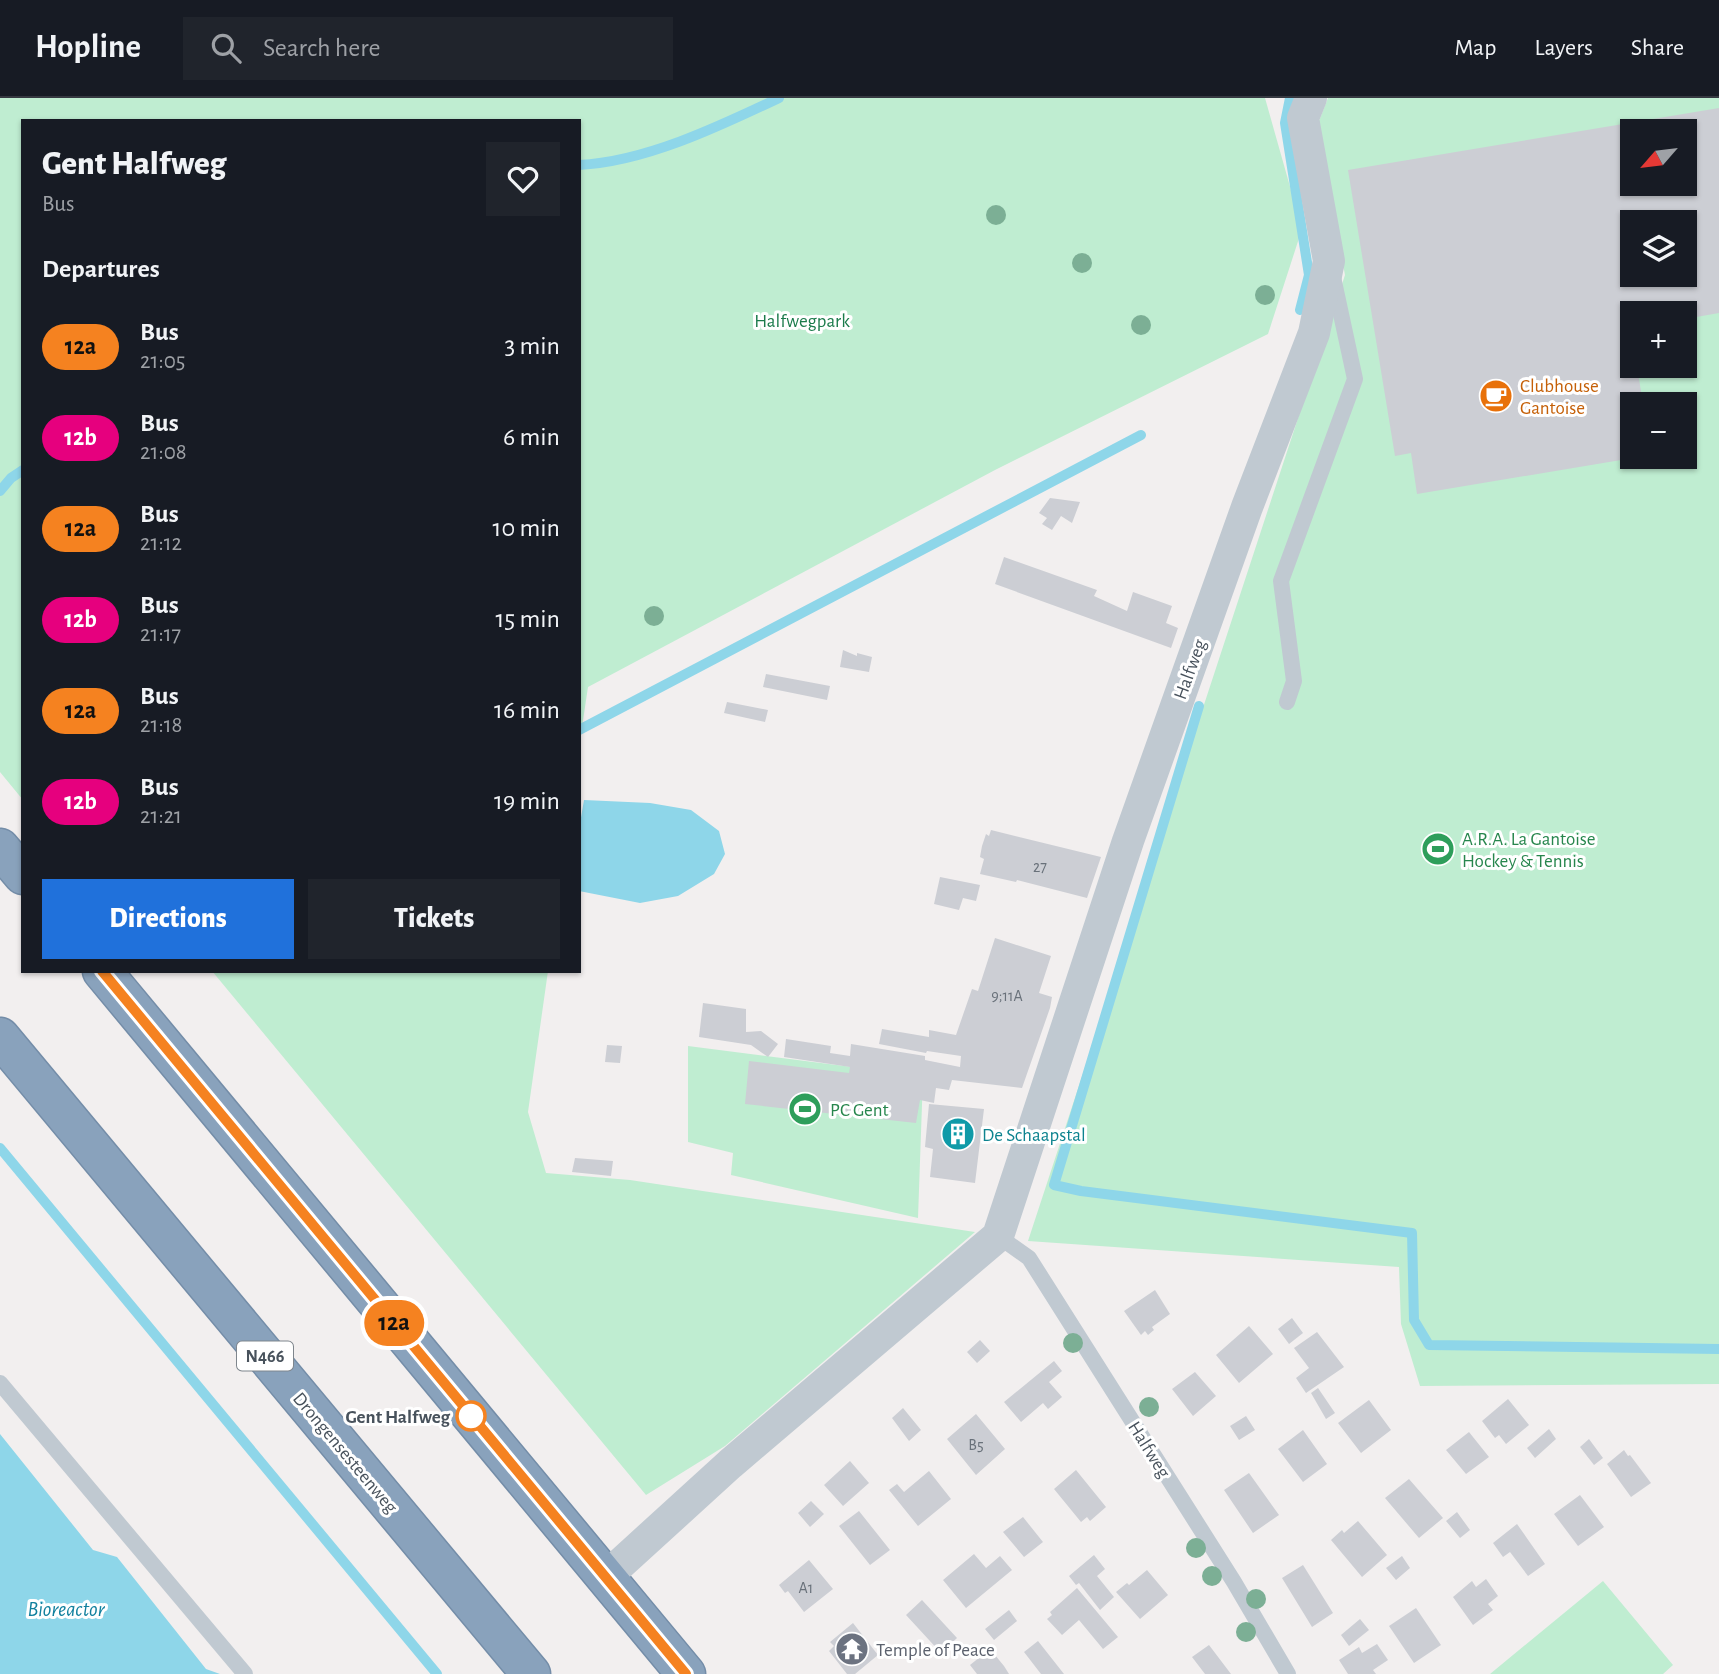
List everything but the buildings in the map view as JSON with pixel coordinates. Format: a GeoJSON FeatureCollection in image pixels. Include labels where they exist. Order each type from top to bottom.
{"type":"FeatureCollection","features":[{"type":"Feature","properties":{"kind":"highway"},"geometry":{"type":"LineString","coordinates":[[0,848],[21,874]]}},
{"type":"Feature","properties":{"kind":"highway"},"geometry":{"type":"LineString","coordinates":[[104,973],[686,1674]]}},
{"type":"Feature","properties":{"kind":"highway","name":"Drongensesteenweg"},"geometry":{"type":"LineString","coordinates":[[0,1037],[531,1674]]}},
{"type":"Feature","properties":{"kind":"street","name":"Halfweg"},"geometry":{"type":"LineString","coordinates":[[998,1236],[1128,841],[1247,507],[1314,333],[1329,261],[1303,118],[1311,98]]}},
{"type":"Feature","properties":{"kind":"street"},"geometry":{"type":"LineString","coordinates":[[606,1577],[730,1464],[998,1236]]}},
{"type":"Feature","properties":{"kind":"lane"},"geometry":{"type":"LineString","coordinates":[[1287,702],[1294,681],[1281,581],[1355,379],[1329,261]]}},
{"type":"Feature","properties":{"kind":"lane","name":"Halfweg"},"geometry":{"type":"LineString","coordinates":[[998,1236],[1029,1258],[1226,1570],[1288,1674]]}},
{"type":"Feature","properties":{"kind":"lane"},"geometry":{"type":"LineString","coordinates":[[0,1383],[244,1674]]}},
{"type":"Feature","properties":{"kind":"green space","name":"Halfwegpark"},"geometry":{"type":"Polygon","coordinates":[[[0,98],[1265,98],[1302,229],[1268,334],[995,470],[588,687],[581,734],[581,119],[21,119],[21,798],[0,772],[0,98]]]}},
{"type":"Feature","properties":{"kind":"green space","name":"A.R.A. La Gantoise Hockey & Tennis"},"geometry":{"type":"Polygon","coordinates":[[[1328,98],[1719,98],[1719,1384],[1420,1386],[1401,1324],[1399,1267],[1028,1241],[1345,275],[1317,126],[1328,98]]]}},
{"type":"Feature","properties":{"kind":"green space"},"geometry":{"type":"Polygon","coordinates":[[[214,973],[548,973],[528,1112],[546,1173],[630,1180],[975,1232],[725,1446],[646,1495],[214,973]]]}},
{"type":"Feature","properties":{"kind":"green space","name":"PC Gent"},"geometry":{"type":"Polygon","coordinates":[[[688,1046],[923,1076],[918,1218],[731,1175],[733,1153],[688,1142],[688,1046]]]}},
{"type":"Feature","properties":{"kind":"green space"},"geometry":{"type":"Polygon","coordinates":[[[1603,1581],[1673,1665],[1663,1674],[1490,1674],[1603,1581]]]}},
{"type":"Feature","properties":{"kind":"water"},"geometry":{"type":"Polygon","coordinates":[[[584,800],[650,803],[691,810],[719,831],[725,854],[714,874],[678,896],[640,903],[581,891],[581,817],[584,800]]]}},
{"type":"Feature","properties":{"kind":"water","name":"Bioreactor"},"geometry":{"type":"Polygon","coordinates":[[[0,1434],[93,1550],[117,1557],[206,1669],[220,1674],[0,1674],[0,1434]]]}},
{"type":"Feature","properties":{"kind":"waterway"},"geometry":{"type":"LineString","coordinates":[[581,165],[656,150],[707,131],[779,98]]}},
{"type":"Feature","properties":{"kind":"waterway"},"geometry":{"type":"LineString","coordinates":[[1290,98],[1285,123],[1309,275],[1300,310]]}},
{"type":"Feature","properties":{"kind":"waterway"},"geometry":{"type":"LineString","coordinates":[[581,729],[1141,435]]}},
{"type":"Feature","properties":{"kind":"waterway"},"geometry":{"type":"LineString","coordinates":[[0,491],[21,471]]}},
{"type":"Feature","properties":{"kind":"waterway"},"geometry":{"type":"LineString","coordinates":[[1199,706],[1054,1185],[1081,1191],[1412,1233],[1414,1320],[1429,1345],[1719,1349]]}},
{"type":"Feature","properties":{"kind":"waterway"},"geometry":{"type":"LineString","coordinates":[[0,1148],[437,1674]]}},
{"type":"Feature","properties":{"kind":"bus line","name":"12a"},"geometry":{"type":"LineString","coordinates":[[104,973],[686,1674]]}},
{"type":"Feature","properties":{"kind":"place","name":"Clubhouse Gantoise"},"geometry":{"type":"Point","coordinates":[1496,396]}},
{"type":"Feature","properties":{"kind":"place","name":"A.R.A. La Gantoise Hockey & Tennis"},"geometry":{"type":"Point","coordinates":[1438,849]}},
{"type":"Feature","properties":{"kind":"place","name":"PC Gent"},"geometry":{"type":"Point","coordinates":[805,1109]}},
{"type":"Feature","properties":{"kind":"place","name":"De Schaapstal"},"geometry":{"type":"Point","coordinates":[958,1134]}},
{"type":"Feature","properties":{"kind":"place","name":"Gent Halfweg"},"geometry":{"type":"Point","coordinates":[471,1416]}},
{"type":"Feature","properties":{"kind":"place","name":"Temple of Peace"},"geometry":{"type":"Point","coordinates":[852,1649]}}]}
